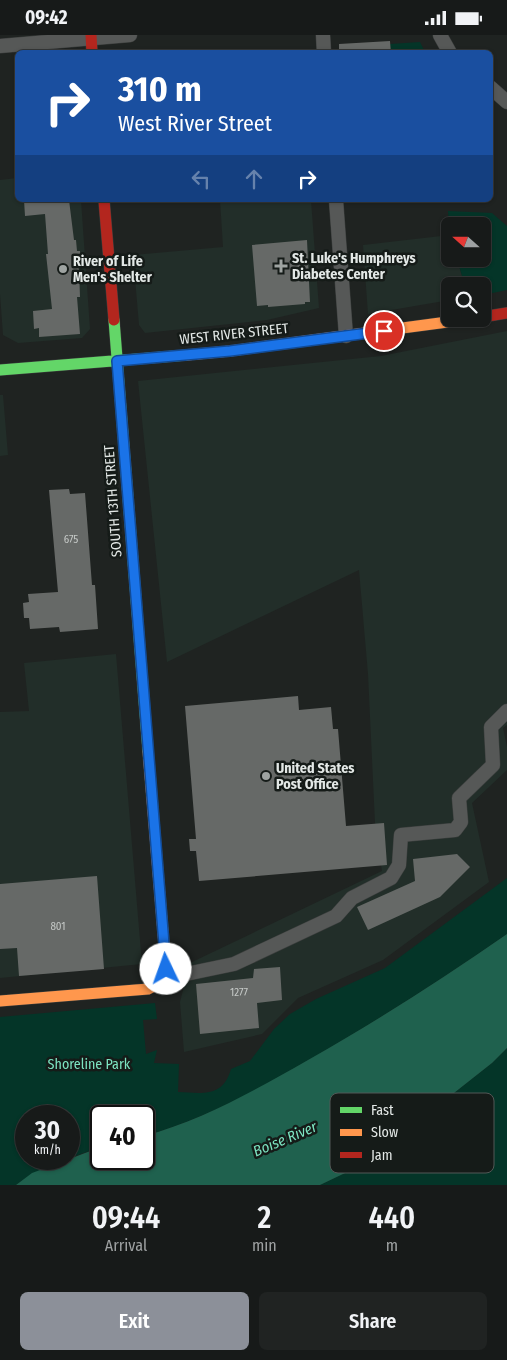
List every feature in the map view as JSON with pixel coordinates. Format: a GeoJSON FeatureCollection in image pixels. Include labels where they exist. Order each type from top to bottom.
{"type":"FeatureCollection","features":[{"type":"Feature","properties":{"kind":"street"},"geometry":{"type":"LineString","coordinates":[[0,46],[91,42],[130,35]]}},
{"type":"Feature","properties":{"kind":"street"},"geometry":{"type":"LineString","coordinates":[[324,35],[324,50]]}},
{"type":"Feature","properties":{"kind":"street"},"geometry":{"type":"LineString","coordinates":[[440,35],[448,50]]}},
{"type":"Feature","properties":{"kind":"street"},"geometry":{"type":"LineString","coordinates":[[493,90],[507,102]]}},
{"type":"Feature","properties":{"kind":"street","name":"SOUTH 13TH STREET"},"geometry":{"type":"LineString","coordinates":[[104,202],[165,951],[166,969],[162,979]]}},
{"type":"Feature","properties":{"kind":"street"},"geometry":{"type":"LineString","coordinates":[[336,202],[346,336]]}},
{"type":"Feature","properties":{"kind":"street"},"geometry":{"type":"LineString","coordinates":[[491,316],[507,313]]}},
{"type":"Feature","properties":{"kind":"street","name":"WEST RIVER STREET"},"geometry":{"type":"LineString","coordinates":[[0,370],[230,351],[441,323]]}},
{"type":"Feature","properties":{"kind":"street"},"geometry":{"type":"LineString","coordinates":[[0,1001],[148,989],[158,984],[162,979],[234,964],[336,916],[352,898],[391,878],[399,865],[400,835],[455,831],[461,822],[460,798],[493,765],[491,727],[507,711]]}},
{"type":"Feature","properties":{"kind":"shaded area"},"geometry":{"type":"Polygon","coordinates":[[[15,178],[15,202],[81,202],[90,329],[82,338],[18,343],[3,335],[0,294],[0,180],[15,178]]]}},
{"type":"Feature","properties":{"kind":"shaded area"},"geometry":{"type":"Polygon","coordinates":[[[220,202],[311,202],[319,308],[267,320],[145,333],[139,325],[133,255],[223,247],[220,202]]]}},
{"type":"Feature","properties":{"kind":"shaded area"},"geometry":{"type":"Polygon","coordinates":[[[441,236],[441,267],[459,267],[462,277],[441,277],[441,302],[368,314],[363,245],[441,236]]]}},
{"type":"Feature","properties":{"kind":"shaded area"},"geometry":{"type":"Polygon","coordinates":[[[507,331],[507,725],[503,728],[507,747],[507,770],[472,803],[489,882],[383,960],[298,998],[262,1034],[184,1052],[180,1002],[190,963],[382,871],[375,823],[368,674],[359,570],[167,662],[138,381],[381,356],[507,331]]]}},
{"type":"Feature","properties":{"kind":"shaded area"},"geometry":{"type":"Polygon","coordinates":[[[0,395],[3,395],[8,455],[0,456],[0,395]]]}},
{"type":"Feature","properties":{"kind":"shaded area"},"geometry":{"type":"Polygon","coordinates":[[[116,654],[142,964],[0,978],[0,712],[29,711],[24,663],[116,654]]]}},
{"type":"Feature","properties":{"kind":"green space"},"geometry":{"type":"Polygon","coordinates":[[[420,42],[424,50],[391,50],[390,44],[420,42]]]}},
{"type":"Feature","properties":{"kind":"green space"},"geometry":{"type":"Polygon","coordinates":[[[448,211],[492,213],[507,226],[507,290],[491,293],[491,277],[462,277],[459,267],[491,267],[491,217],[448,217],[448,211]]]}},
{"type":"Feature","properties":{"kind":"green space","name":"Shoreline Park"},"geometry":{"type":"Polygon","coordinates":[[[507,878],[507,934],[357,1032],[286,1073],[207,1113],[155,1132],[155,1105],[90,1105],[90,1151],[80,1154],[80,1105],[15,1105],[15,1170],[42,1170],[16,1185],[0,1185],[0,1017],[155,1003],[157,1019],[143,1020],[146,1054],[157,1050],[154,1063],[179,1064],[178,1092],[203,1093],[210,1092],[223,1085],[231,1069],[250,1061],[274,1029],[290,1014],[316,999],[385,968],[507,878]]]}},
{"type":"Feature","properties":{"kind":"green space"},"geometry":{"type":"Polygon","coordinates":[[[507,1048],[507,1185],[320,1185],[345,1173],[494,1173],[494,1093],[454,1093],[492,1063],[507,1048]]]}},
{"type":"Feature","properties":{"kind":"water","name":"Boise River"},"geometry":{"type":"Polygon","coordinates":[[[507,934],[507,1048],[492,1063],[454,1093],[330,1093],[330,1173],[345,1173],[320,1185],[16,1185],[32,1173],[40,1170],[80,1170],[80,1155],[90,1151],[90,1170],[155,1170],[155,1132],[187,1122],[228,1103],[334,1045],[384,1015],[507,934]]]}},
{"type":"Feature","properties":{"kind":"building"},"geometry":{"type":"Polygon","coordinates":[[[390,41],[391,50],[339,50],[339,44],[390,41]]]}},
{"type":"Feature","properties":{"kind":"building","name":"River of Life Men's Shelter"},"geometry":{"type":"Polygon","coordinates":[[[24,202],[69,202],[74,240],[76,240],[77,251],[80,251],[80,297],[77,297],[80,334],[39,337],[39,328],[34,329],[33,311],[52,309],[46,254],[48,254],[45,214],[25,216],[24,202]]]}},
{"type":"Feature","properties":{"kind":"building","name":"St. Luke's Humphreys Diabetes Center"},"geometry":{"type":"Polygon","coordinates":[[[307,240],[310,302],[268,307],[268,305],[257,306],[252,245],[307,240]]]}},
{"type":"Feature","properties":{"kind":"building"},"geometry":{"type":"Polygon","coordinates":[[[69,489],[70,494],[85,493],[92,585],[95,585],[98,629],[60,632],[59,627],[30,629],[29,618],[24,618],[23,603],[29,602],[28,594],[58,592],[49,490],[69,489]]]}},
{"type":"Feature","properties":{"kind":"building","name":"United States Post Office"},"geometry":{"type":"Polygon","coordinates":[[[298,696],[299,710],[331,707],[333,729],[338,729],[346,826],[384,823],[387,865],[199,881],[196,851],[190,851],[189,839],[196,839],[185,706],[298,696]]]}},
{"type":"Feature","properties":{"kind":"building"},"geometry":{"type":"Polygon","coordinates":[[[457,854],[470,867],[440,897],[368,930],[357,907],[415,881],[413,859],[457,854]]]}},
{"type":"Feature","properties":{"kind":"building"},"geometry":{"type":"Polygon","coordinates":[[[97,876],[104,969],[19,976],[17,948],[0,949],[0,884],[97,876]]]}},
{"type":"Feature","properties":{"kind":"building"},"geometry":{"type":"Polygon","coordinates":[[[280,967],[282,1000],[257,1003],[259,1028],[200,1034],[196,984],[253,978],[254,969],[280,967]]]}},
{"type":"Feature","properties":{"kind":"traffic: fast"},"geometry":{"type":"LineString","coordinates":[[114,320],[148,751]]}},
{"type":"Feature","properties":{"kind":"traffic: fast"},"geometry":{"type":"LineString","coordinates":[[0,370],[187,355]]}},
{"type":"Feature","properties":{"kind":"traffic: slow"},"geometry":{"type":"LineString","coordinates":[[187,355],[441,323]]}},
{"type":"Feature","properties":{"kind":"traffic: slow"},"geometry":{"type":"LineString","coordinates":[[0,1001],[148,989],[158,984],[166,969],[148,751]]}},
{"type":"Feature","properties":{"kind":"traffic: jam"},"geometry":{"type":"LineString","coordinates":[[91,35],[92,50]]}},
{"type":"Feature","properties":{"kind":"traffic: jam"},"geometry":{"type":"LineString","coordinates":[[104,202],[114,320]]}},
{"type":"Feature","properties":{"kind":"traffic: jam"},"geometry":{"type":"LineString","coordinates":[[491,316],[507,313]]}},
{"type":"Feature","properties":{"kind":"place","name":"St. Luke's Humphreys Diabetes Center"},"geometry":{"type":"Point","coordinates":[281,266]}},
{"type":"Feature","properties":{"kind":"place","name":"River of Life Men's Shelter"},"geometry":{"type":"Point","coordinates":[63,269]}},
{"type":"Feature","properties":{"kind":"place","name":"United States Post Office"},"geometry":{"type":"Point","coordinates":[266,776]}},
{"type":"Feature","properties":{"kind":"route"},"geometry":{"type":"LineString","coordinates":[[166,969],[142,690],[117,361],[230,351],[384,331]]}}]}
